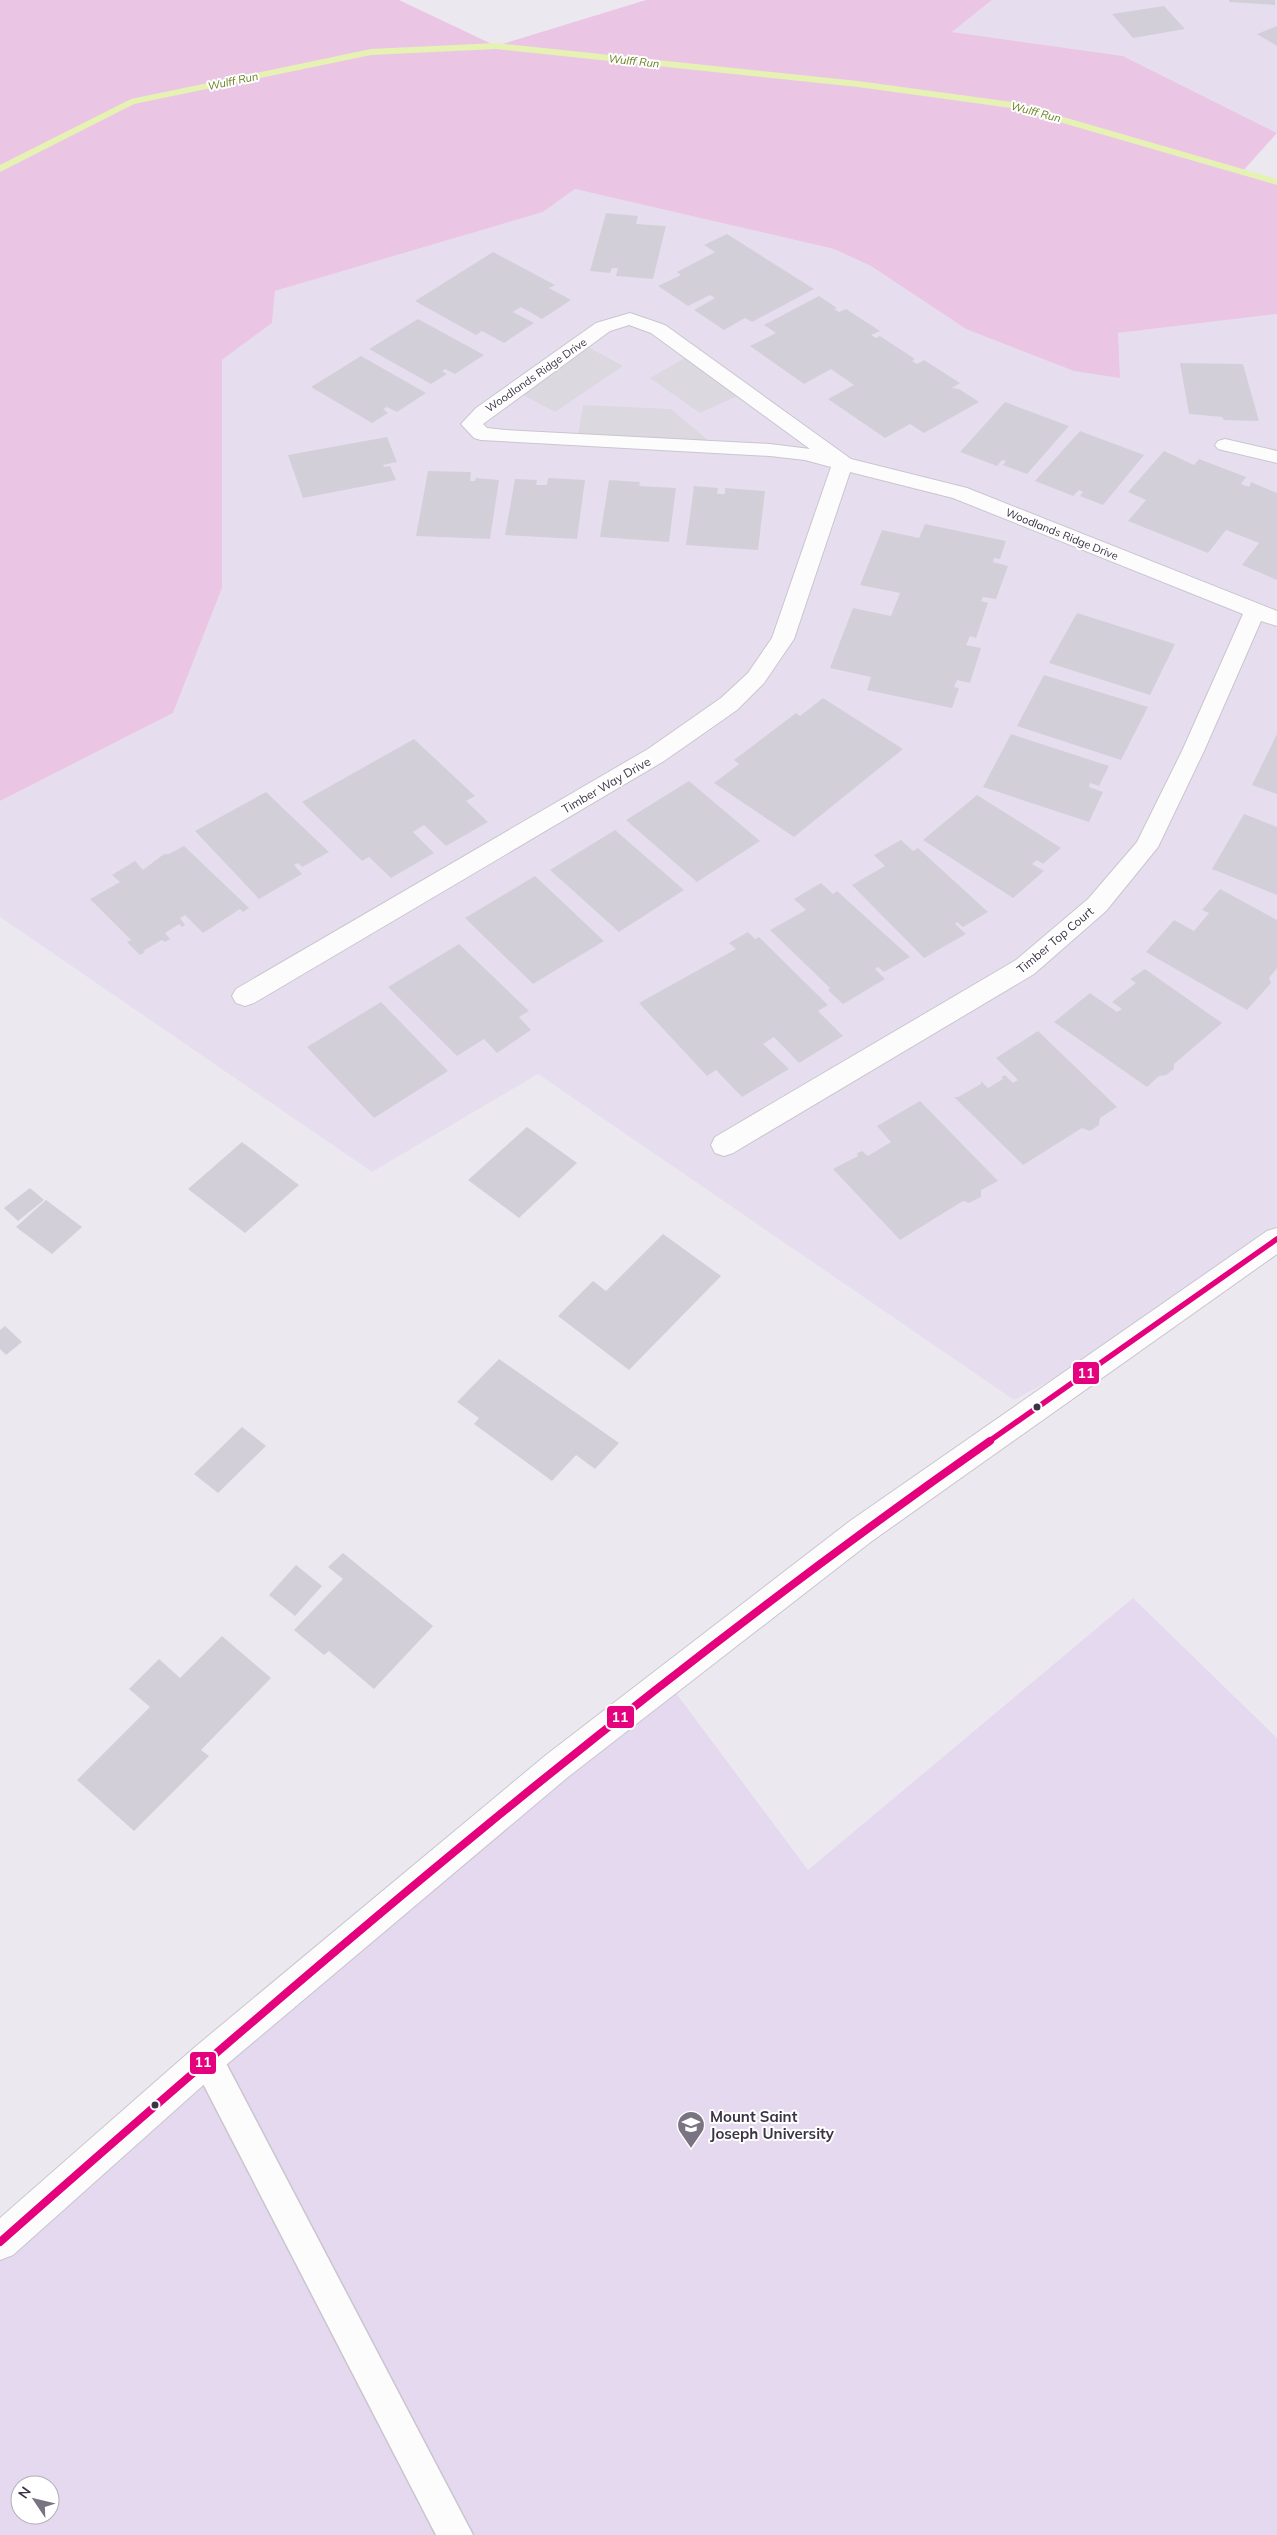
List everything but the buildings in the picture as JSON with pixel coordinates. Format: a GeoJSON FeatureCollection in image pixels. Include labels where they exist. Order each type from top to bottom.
{"type":"FeatureCollection","features":[{"type":"Feature","properties":{"kind":"street","name":"Woodlands Ridge Drive"},"geometry":{"type":"LineString","coordinates":[[843,463],[658,329],[630,318],[603,327],[483,412],[471,424],[481,434],[770,450],[805,454],[843,463],[960,493],[1266,615]]}},
{"type":"Feature","properties":{"kind":"street"},"geometry":{"type":"LineString","coordinates":[[1225,445],[1277,457]]}},
{"type":"Feature","properties":{"kind":"street","name":"Timber Way Drive"},"geometry":{"type":"LineString","coordinates":[[245,996],[656,755],[729,704],[756,678],[784,639],[843,463]]}},
{"type":"Feature","properties":{"kind":"street","name":"Timber Top Court"},"geometry":{"type":"LineString","coordinates":[[724,1145],[1025,967],[1097,905],[1146,847],[1193,751],[1266,615]]}},
{"type":"Feature","properties":{"kind":"street"},"geometry":{"type":"LineString","coordinates":[[0,2242],[207,2059],[557,1766],[861,1532],[1277,1239]]}},
{"type":"Feature","properties":{"kind":"lane"},"geometry":{"type":"LineString","coordinates":[[207,2059],[455,2535]]}},
{"type":"Feature","properties":{"kind":"shaded area"},"geometry":{"type":"Polygon","coordinates":[[[0,0],[399,0],[496,46],[646,0],[992,0],[952,32],[1123,56],[1277,133],[1242,172],[1277,182],[1277,314],[1118,333],[1120,378],[1074,371],[966,329],[871,266],[834,249],[575,189],[543,212],[275,291],[272,323],[222,360],[222,588],[173,713],[0,801],[0,0]]]}},
{"type":"Feature","properties":{"kind":"shaded area"},"geometry":{"type":"Polygon","coordinates":[[[992,0],[1277,0],[1277,133],[1123,56],[952,32],[992,0]]]}},
{"type":"Feature","properties":{"kind":"shaded area"},"geometry":{"type":"Polygon","coordinates":[[[575,189],[834,249],[871,266],[966,329],[1118,333],[1277,314],[1277,1239],[1169,1315],[1014,1400],[538,1074],[372,1172],[0,917],[0,801],[173,713],[222,588],[222,360],[272,323],[275,291],[543,212],[575,189]]]}},
{"type":"Feature","properties":{"kind":"shaded area"},"geometry":{"type":"Polygon","coordinates":[[[581,343],[623,366],[555,412],[514,390],[581,343]]]}},
{"type":"Feature","properties":{"kind":"shaded area"},"geometry":{"type":"Polygon","coordinates":[[[692,354],[746,392],[700,413],[650,378],[692,354]]]}},
{"type":"Feature","properties":{"kind":"shaded area"},"geometry":{"type":"Polygon","coordinates":[[[583,405],[671,409],[716,447],[577,440],[583,405]]]}},
{"type":"Feature","properties":{"kind":"shaded area","name":"Mount Saint Joseph University"},"geometry":{"type":"Polygon","coordinates":[[[1133,1598],[1277,1738],[1277,2535],[0,2535],[0,2242],[667,1681],[808,1870],[1133,1598]]]}},
{"type":"Feature","properties":{"kind":"waterway","name":"Wulff Run"},"geometry":{"type":"LineString","coordinates":[[0,169],[131,102],[371,52],[496,46],[858,84],[1012,105],[1277,182]]}},
{"type":"Feature","properties":{"kind":"transit line","name":"11"},"geometry":{"type":"LineString","coordinates":[[0,2242],[207,2059],[557,1766],[861,1531],[1277,1239]]}},
{"type":"Feature","properties":{"kind":"place","name":"Mount Saint Joseph University"},"geometry":{"type":"Point","coordinates":[691,2149]}}]}
